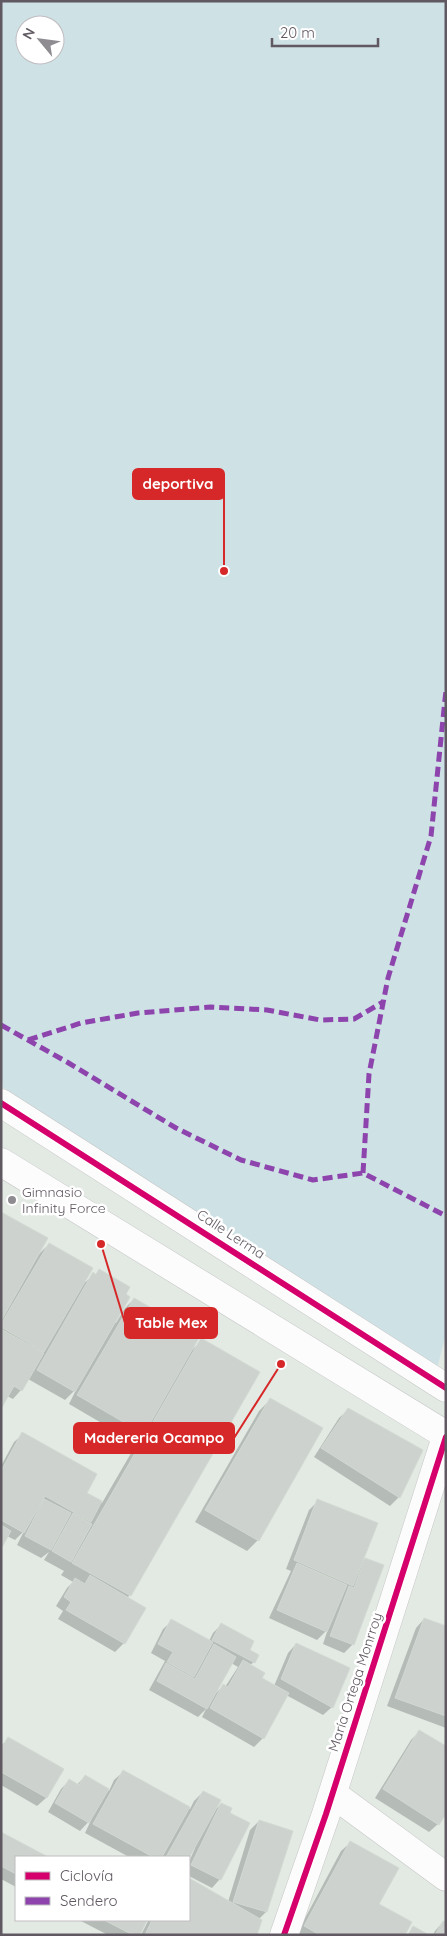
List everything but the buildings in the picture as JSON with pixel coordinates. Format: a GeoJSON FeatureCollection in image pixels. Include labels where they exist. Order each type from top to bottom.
{"type":"FeatureCollection","features":[{"type":"Feature","properties":{"kind":"street","name":"Calle Lerma"},"geometry":{"type":"LineString","coordinates":[[1,1103],[446,1388]]}},
{"type":"Feature","properties":{"kind":"street"},"geometry":{"type":"LineString","coordinates":[[1,1162],[446,1436]]}},
{"type":"Feature","properties":{"kind":"street","name":"María Ortega Monrroy"},"geometry":{"type":"LineString","coordinates":[[284,1935],[332,1794],[446,1436]]}},
{"type":"Feature","properties":{"kind":"street"},"geometry":{"type":"LineString","coordinates":[[332,1794],[446,1877]]}},
{"type":"Feature","properties":{"kind":"shaded area"},"geometry":{"type":"Polygon","coordinates":[[[1,1],[446,1],[446,1334],[433,1384],[1,1086],[1,1]]]}},
{"type":"Feature","properties":{"kind":"marked path"},"geometry":{"type":"LineString","coordinates":[[363,1173],[369,1074],[388,978],[431,836],[446,690]]}},
{"type":"Feature","properties":{"kind":"marked path"},"geometry":{"type":"LineString","coordinates":[[28,1040],[81,1023],[138,1013],[211,1007],[267,1010],[320,1020],[354,1019],[383,1002]]}},
{"type":"Feature","properties":{"kind":"marked path"},"geometry":{"type":"LineString","coordinates":[[1,1025],[67,1062],[176,1128],[241,1160],[313,1180],[363,1173],[446,1216]]}},
{"type":"Feature","properties":{"kind":"cycle path"},"geometry":{"type":"LineString","coordinates":[[1,1103],[446,1388]]}},
{"type":"Feature","properties":{"kind":"cycle path"},"geometry":{"type":"LineString","coordinates":[[284,1935],[326,1814],[446,1437]]}},
{"type":"Feature","properties":{"kind":"place","name":"deportiva"},"geometry":{"type":"Point","coordinates":[224,571]}},
{"type":"Feature","properties":{"kind":"place","name":"Gimnasio Infinity Force"},"geometry":{"type":"Point","coordinates":[12,1200]}},
{"type":"Feature","properties":{"kind":"place","name":"Table Mex"},"geometry":{"type":"Point","coordinates":[101,1244]}},
{"type":"Feature","properties":{"kind":"place","name":"Madereria Ocampo"},"geometry":{"type":"Point","coordinates":[281,1364]}}]}
